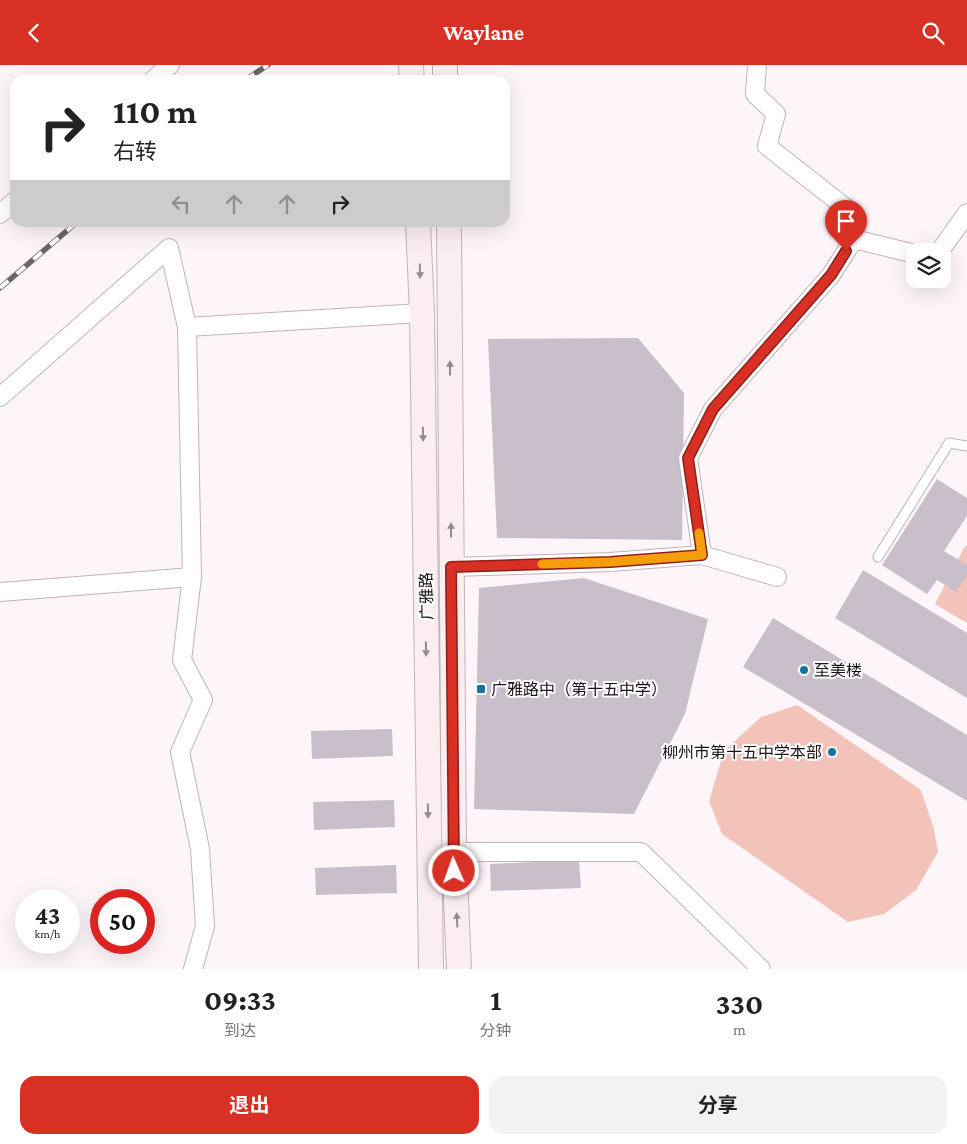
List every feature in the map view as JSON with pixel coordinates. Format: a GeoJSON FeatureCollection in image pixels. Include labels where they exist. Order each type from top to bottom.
{"type":"FeatureCollection","features":[{"type":"Feature","properties":{"kind":"main road","name":"广雅路"},"geometry":{"type":"LineString","coordinates":[[418,227],[422,313],[432,969]]}},
{"type":"Feature","properties":{"kind":"main road","name":"广雅路"},"geometry":{"type":"LineString","coordinates":[[449,227],[454,852],[459,969]]}},
{"type":"Feature","properties":{"kind":"street"},"geometry":{"type":"LineString","coordinates":[[159,75],[170,65]]}},
{"type":"Feature","properties":{"kind":"street"},"geometry":{"type":"LineString","coordinates":[[702,555],[688,458],[713,409],[831,275],[854,239],[851,212],[767,147],[776,114],[755,94],[757,65]]}},
{"type":"Feature","properties":{"kind":"street"},"geometry":{"type":"LineString","coordinates":[[0,214],[10,205]]}},
{"type":"Feature","properties":{"kind":"street"},"geometry":{"type":"LineString","coordinates":[[946,243],[967,213]]}},
{"type":"Feature","properties":{"kind":"street"},"geometry":{"type":"LineString","coordinates":[[854,239],[906,252]]}},
{"type":"Feature","properties":{"kind":"street"},"geometry":{"type":"LineString","coordinates":[[0,397],[169,248],[187,327],[192,577],[182,660],[203,700],[180,752],[200,849],[205,925],[193,969]]}},
{"type":"Feature","properties":{"kind":"street"},"geometry":{"type":"LineString","coordinates":[[187,327],[422,313]]}},
{"type":"Feature","properties":{"kind":"street"},"geometry":{"type":"LineString","coordinates":[[451,567],[610,562],[702,555],[777,577]]}},
{"type":"Feature","properties":{"kind":"street"},"geometry":{"type":"LineString","coordinates":[[0,592],[192,577]]}},
{"type":"Feature","properties":{"kind":"street"},"geometry":{"type":"LineString","coordinates":[[454,852],[641,852],[761,969]]}},
{"type":"Feature","properties":{"kind":"lane"},"geometry":{"type":"LineString","coordinates":[[878,557],[950,443],[967,445]]}},
{"type":"Feature","properties":{"kind":"shaded area"},"geometry":{"type":"Polygon","coordinates":[[[965,546],[967,546],[967,623],[935,604],[965,546]]]}},
{"type":"Feature","properties":{"kind":"shaded area"},"geometry":{"type":"Polygon","coordinates":[[[797,705],[921,790],[934,829],[938,852],[916,890],[884,914],[848,922],[722,834],[709,801],[724,751],[761,717],[797,705]]]}},
{"type":"Feature","properties":{"kind":"building"},"geometry":{"type":"Polygon","coordinates":[[[638,338],[684,393],[682,540],[497,538],[488,339],[638,338]]]}},
{"type":"Feature","properties":{"kind":"building"},"geometry":{"type":"Polygon","coordinates":[[[937,479],[967,498],[967,516],[944,551],[967,565],[967,575],[956,592],[937,580],[927,594],[882,565],[937,479]]]}},
{"type":"Feature","properties":{"kind":"building"},"geometry":{"type":"Polygon","coordinates":[[[863,570],[967,633],[967,698],[835,618],[863,570]]]}},
{"type":"Feature","properties":{"kind":"building"},"geometry":{"type":"Polygon","coordinates":[[[584,578],[708,619],[685,714],[634,814],[474,809],[479,588],[584,578]]]}},
{"type":"Feature","properties":{"kind":"building"},"geometry":{"type":"Polygon","coordinates":[[[773,618],[967,735],[967,801],[743,667],[773,618]]]}},
{"type":"Feature","properties":{"kind":"building"},"geometry":{"type":"Polygon","coordinates":[[[392,729],[393,756],[312,759],[311,731],[392,729]]]}},
{"type":"Feature","properties":{"kind":"building"},"geometry":{"type":"Polygon","coordinates":[[[394,800],[395,827],[314,830],[313,802],[394,800]]]}},
{"type":"Feature","properties":{"kind":"building"},"geometry":{"type":"Polygon","coordinates":[[[579,860],[581,888],[491,891],[490,864],[579,860]]]}},
{"type":"Feature","properties":{"kind":"building"},"geometry":{"type":"Polygon","coordinates":[[[396,865],[397,893],[316,895],[315,868],[396,865]]]}},
{"type":"Feature","properties":{"kind":"railway"},"geometry":{"type":"LineString","coordinates":[[253,75],[268,65]]}},
{"type":"Feature","properties":{"kind":"railway"},"geometry":{"type":"LineString","coordinates":[[0,288],[71,227]]}},
{"type":"Feature","properties":{"kind":"slow traffic"},"geometry":{"type":"LineString","coordinates":[[542,564],[610,562],[702,555],[699,533]]}},
{"type":"Feature","properties":{"kind":"place","name":"至美楼"},"geometry":{"type":"Point","coordinates":[804,670]}},
{"type":"Feature","properties":{"kind":"place","name":"广雅路中（第十五中学）"},"geometry":{"type":"Point","coordinates":[481,689]}},
{"type":"Feature","properties":{"kind":"place","name":"柳州市第十五中学本部"},"geometry":{"type":"Point","coordinates":[832,752]}},
{"type":"Feature","properties":{"kind":"route"},"geometry":{"type":"LineString","coordinates":[[454,871],[451,567],[610,562],[702,555],[688,458],[713,409],[831,275],[846,251]]}}]}
